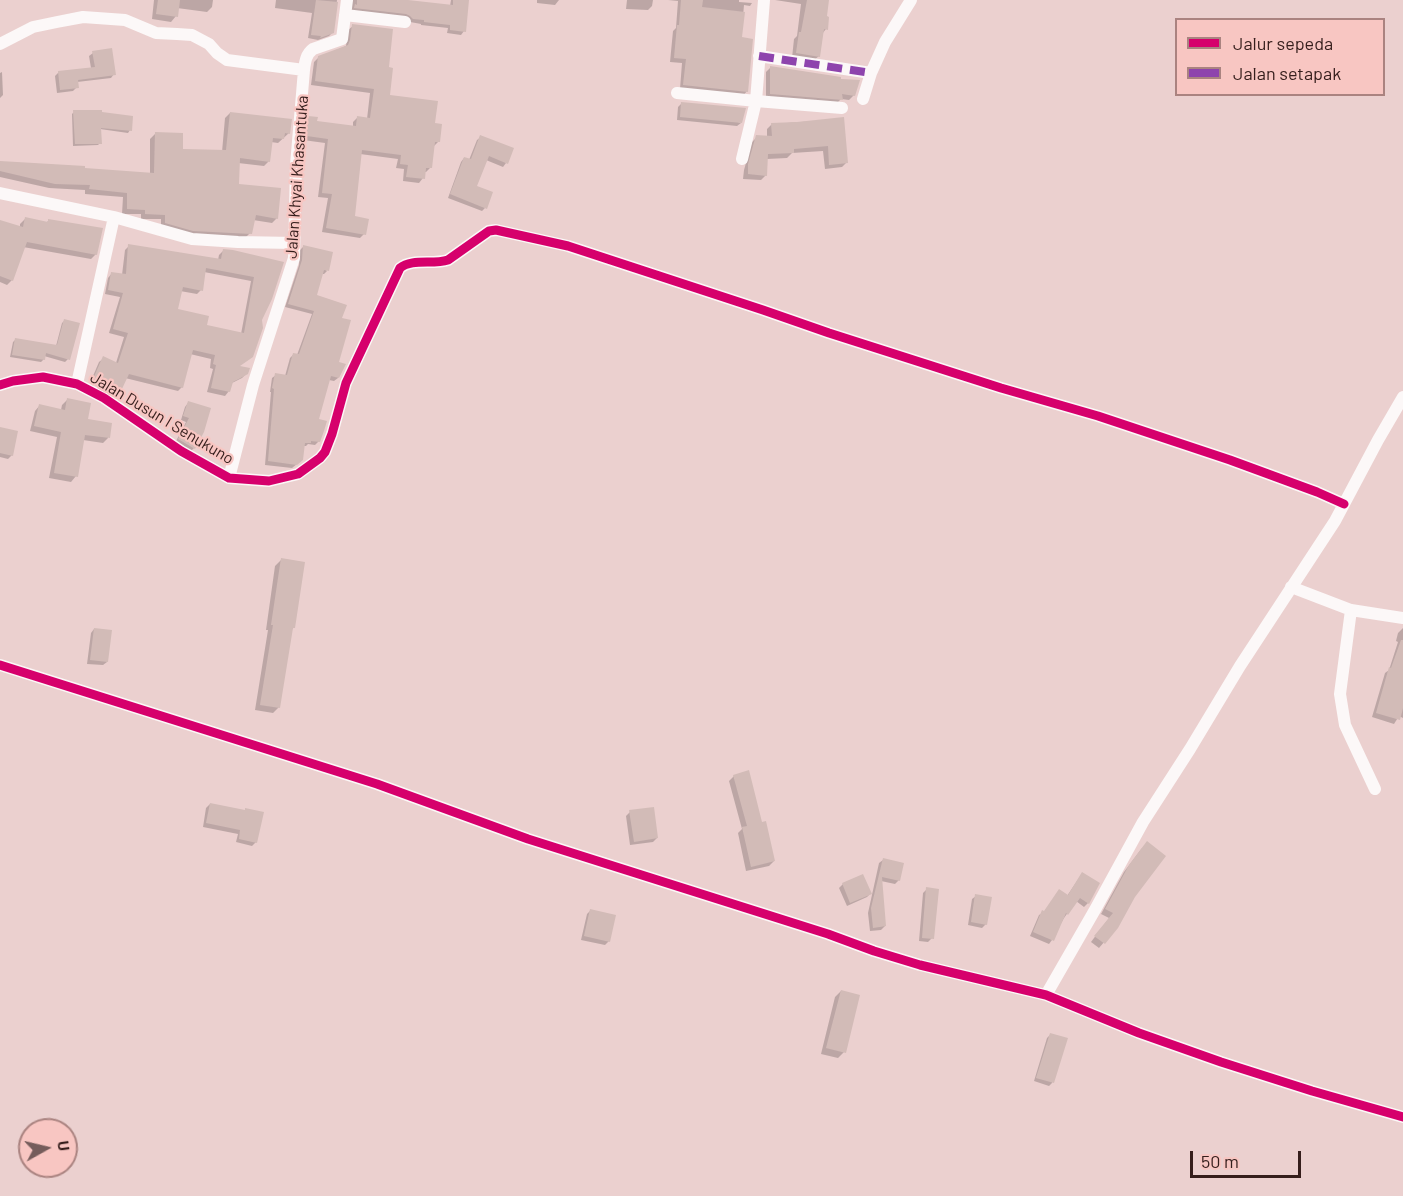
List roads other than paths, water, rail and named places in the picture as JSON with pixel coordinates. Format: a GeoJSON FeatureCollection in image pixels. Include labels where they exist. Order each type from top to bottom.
{"type":"FeatureCollection","features":[{"type":"Feature","properties":{"kind":"street","name":"Jalan Khyai Khasantuka"},"geometry":{"type":"LineString","coordinates":[[229,478],[253,385],[294,258],[296,165],[306,57],[310,51],[342,39],[347,0]]}},
{"type":"Feature","properties":{"kind":"street"},"geometry":{"type":"LineString","coordinates":[[742,159],[756,101],[764,0]]}},
{"type":"Feature","properties":{"kind":"street"},"geometry":{"type":"LineString","coordinates":[[863,99],[871,73],[885,42],[911,0]]}},
{"type":"Feature","properties":{"kind":"street"},"geometry":{"type":"LineString","coordinates":[[345,15],[405,22]]}},
{"type":"Feature","properties":{"kind":"street"},"geometry":{"type":"LineString","coordinates":[[0,44],[33,27],[83,17],[125,20],[156,33],[192,35],[209,44],[227,60],[304,70]]}},
{"type":"Feature","properties":{"kind":"street"},"geometry":{"type":"LineString","coordinates":[[759,56],[871,73]]}},
{"type":"Feature","properties":{"kind":"street"},"geometry":{"type":"LineString","coordinates":[[677,93],[842,108]]}},
{"type":"Feature","properties":{"kind":"street"},"geometry":{"type":"LineString","coordinates":[[0,193],[114,217],[192,238],[294,243]]}},
{"type":"Feature","properties":{"kind":"street"},"geometry":{"type":"LineString","coordinates":[[77,384],[114,217]]}},
{"type":"Feature","properties":{"kind":"street","name":"Jalan Dusun I Senukuno"},"geometry":{"type":"LineString","coordinates":[[0,385],[43,377],[77,384],[104,398],[181,451],[229,478],[269,481],[298,474],[325,452],[346,383],[400,268],[407,263],[448,260],[489,231],[496,230],[568,246],[829,333],[1001,388],[1098,416],[1240,464],[1344,504]]}},
{"type":"Feature","properties":{"kind":"street"},"geometry":{"type":"LineString","coordinates":[[1046,994],[1143,822],[1191,749],[1291,586],[1335,521],[1403,397]]}},
{"type":"Feature","properties":{"kind":"street"},"geometry":{"type":"LineString","coordinates":[[1291,586],[1351,610],[1403,618]]}},
{"type":"Feature","properties":{"kind":"street"},"geometry":{"type":"LineString","coordinates":[[1351,610],[1340,694],[1345,725],[1375,789]]}},
{"type":"Feature","properties":{"kind":"street"},"geometry":{"type":"LineString","coordinates":[[0,665],[365,781],[528,839],[828,934],[874,951],[920,965],[1046,994],[1139,1033],[1221,1062],[1403,1117]]}}]}
